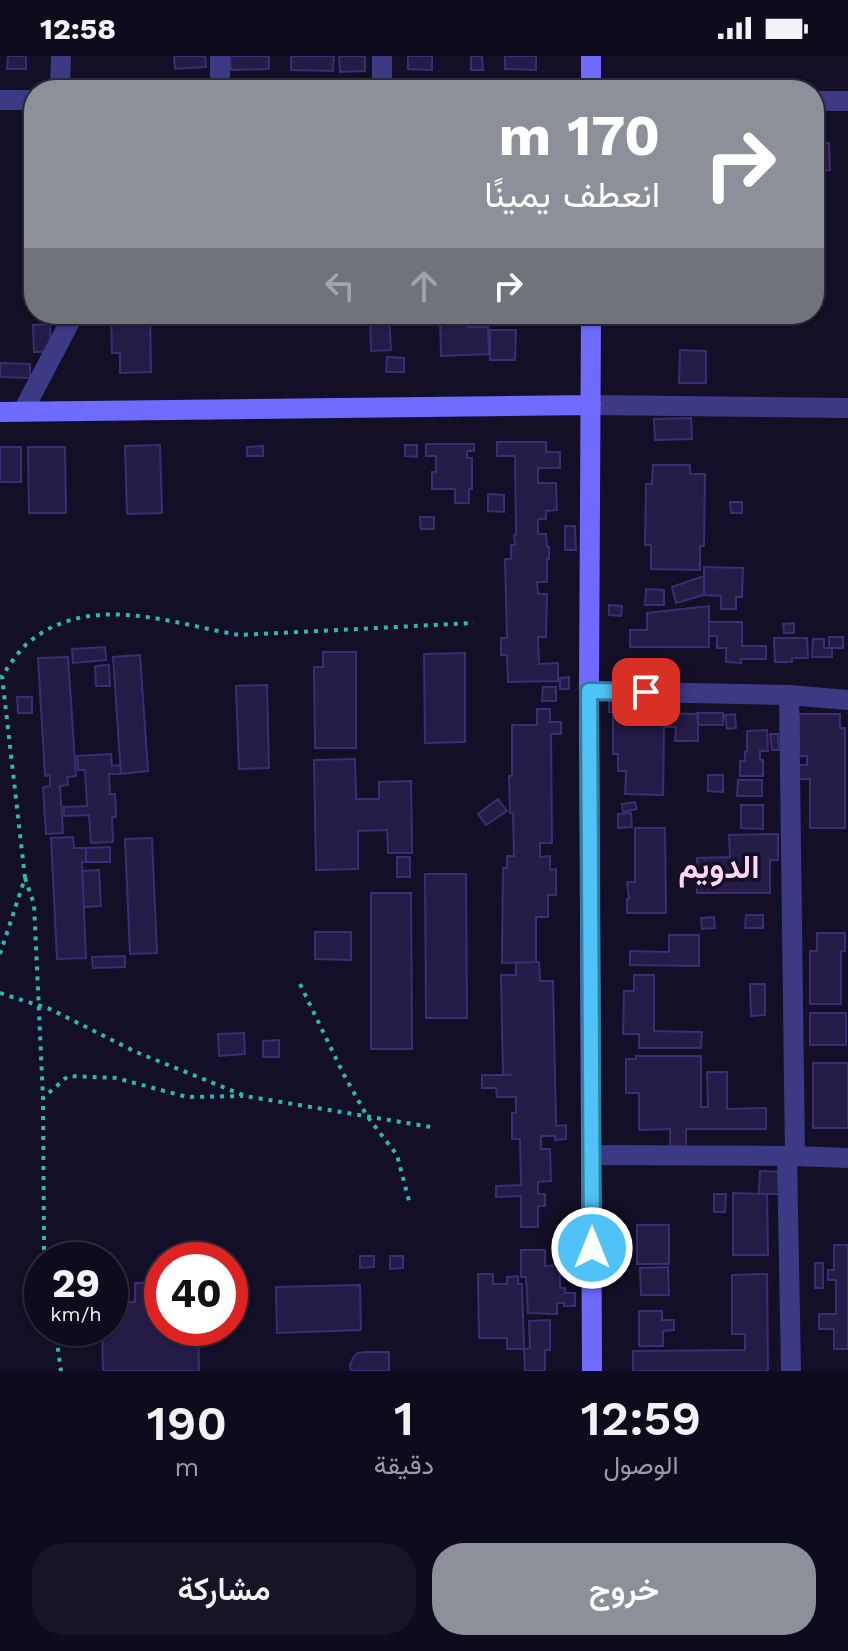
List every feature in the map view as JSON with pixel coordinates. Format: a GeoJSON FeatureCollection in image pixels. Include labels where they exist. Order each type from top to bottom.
{"type":"FeatureCollection","features":[{"type":"Feature","properties":{"kind":"street"},"geometry":{"type":"LineString","coordinates":[[60,80],[61,56]]}},
{"type":"Feature","properties":{"kind":"street"},"geometry":{"type":"LineString","coordinates":[[220,56],[220,80]]}},
{"type":"Feature","properties":{"kind":"street"},"geometry":{"type":"LineString","coordinates":[[382,56],[382,80]]}},
{"type":"Feature","properties":{"kind":"street"},"geometry":{"type":"LineString","coordinates":[[591,56],[591,80]]}},
{"type":"Feature","properties":{"kind":"street"},"geometry":{"type":"LineString","coordinates":[[0,100],[24,100]]}},
{"type":"Feature","properties":{"kind":"street"},"geometry":{"type":"LineString","coordinates":[[824,101],[848,101]]}},
{"type":"Feature","properties":{"kind":"street"},"geometry":{"type":"LineString","coordinates":[[23,411],[69,324]]}},
{"type":"Feature","properties":{"kind":"street"},"geometry":{"type":"LineString","coordinates":[[591,324],[592,1371]]}},
{"type":"Feature","properties":{"kind":"street"},"geometry":{"type":"LineString","coordinates":[[0,412],[591,405],[848,408]]}},
{"type":"Feature","properties":{"kind":"street"},"geometry":{"type":"LineString","coordinates":[[589,691],[789,695],[848,700]]}},
{"type":"Feature","properties":{"kind":"street"},"geometry":{"type":"LineString","coordinates":[[789,695],[791,1371]]}},
{"type":"Feature","properties":{"kind":"street"},"geometry":{"type":"LineString","coordinates":[[592,1155],[848,1158]]}},
{"type":"Feature","properties":{"kind":"path"},"geometry":{"type":"LineString","coordinates":[[44,1242],[43,1098],[34,904],[25,878],[1,677],[26,644],[49,627],[73,618],[117,614],[144,616],[239,635],[474,623]]}},
{"type":"Feature","properties":{"kind":"path"},"geometry":{"type":"LineString","coordinates":[[0,954],[25,878]]}},
{"type":"Feature","properties":{"kind":"path"},"geometry":{"type":"LineString","coordinates":[[300,984],[367,1116],[397,1155],[409,1201]]}},
{"type":"Feature","properties":{"kind":"path"},"geometry":{"type":"LineString","coordinates":[[0,993],[50,1009],[136,1052],[245,1096]]}},
{"type":"Feature","properties":{"kind":"path"},"geometry":{"type":"LineString","coordinates":[[43,1098],[68,1076],[116,1078],[187,1097],[245,1096],[431,1127]]}},
{"type":"Feature","properties":{"kind":"path"},"geometry":{"type":"LineString","coordinates":[[58,1346],[61,1371]]}},
{"type":"Feature","properties":{"kind":"building"},"geometry":{"type":"Polygon","coordinates":[[[8,56],[26,56],[26,69],[7,69],[8,56]]]}},
{"type":"Feature","properties":{"kind":"building"},"geometry":{"type":"Polygon","coordinates":[[[174,56],[205,56],[206,67],[175,69],[174,56]]]}},
{"type":"Feature","properties":{"kind":"building"},"geometry":{"type":"Polygon","coordinates":[[[230,56],[269,56],[269,69],[231,70],[230,56]]]}},
{"type":"Feature","properties":{"kind":"building"},"geometry":{"type":"Polygon","coordinates":[[[291,56],[334,56],[333,71],[291,70],[291,56]]]}},
{"type":"Feature","properties":{"kind":"building"},"geometry":{"type":"Polygon","coordinates":[[[339,56],[365,56],[365,71],[340,72],[339,56]]]}},
{"type":"Feature","properties":{"kind":"building"},"geometry":{"type":"Polygon","coordinates":[[[408,56],[432,56],[432,70],[408,69],[408,56]]]}},
{"type":"Feature","properties":{"kind":"building"},"geometry":{"type":"Polygon","coordinates":[[[471,56],[482,56],[483,70],[471,70],[471,56]]]}},
{"type":"Feature","properties":{"kind":"building"},"geometry":{"type":"Polygon","coordinates":[[[505,56],[536,56],[536,70],[505,69],[505,56]]]}},
{"type":"Feature","properties":{"kind":"building"},"geometry":{"type":"Polygon","coordinates":[[[824,143],[829,143],[830,170],[824,170],[824,143]]]}},
{"type":"Feature","properties":{"kind":"building"},"geometry":{"type":"Polygon","coordinates":[[[50,324],[51,352],[34,352],[33,325],[50,324]]]}},
{"type":"Feature","properties":{"kind":"building"},"geometry":{"type":"Polygon","coordinates":[[[111,324],[150,324],[151,372],[120,373],[120,353],[112,353],[111,324]]]}},
{"type":"Feature","properties":{"kind":"building"},"geometry":{"type":"Polygon","coordinates":[[[370,324],[390,324],[391,350],[371,351],[370,324]]]}},
{"type":"Feature","properties":{"kind":"building"},"geometry":{"type":"Polygon","coordinates":[[[440,324],[488,327],[489,354],[441,356],[440,324]]]}},
{"type":"Feature","properties":{"kind":"building"},"geometry":{"type":"Polygon","coordinates":[[[490,330],[516,330],[515,360],[490,360],[490,330]]]}},
{"type":"Feature","properties":{"kind":"building"},"geometry":{"type":"Polygon","coordinates":[[[680,350],[706,351],[706,383],[679,383],[680,350]]]}},
{"type":"Feature","properties":{"kind":"building"},"geometry":{"type":"Polygon","coordinates":[[[387,357],[404,358],[404,372],[386,372],[387,357]]]}},
{"type":"Feature","properties":{"kind":"building"},"geometry":{"type":"Polygon","coordinates":[[[0,363],[30,364],[30,378],[0,377],[0,363]]]}},
{"type":"Feature","properties":{"kind":"building"},"geometry":{"type":"Polygon","coordinates":[[[691,418],[692,439],[655,440],[654,419],[691,418]]]}},
{"type":"Feature","properties":{"kind":"building"},"geometry":{"type":"Polygon","coordinates":[[[497,442],[546,442],[546,452],[560,452],[560,468],[538,468],[538,483],[556,483],[557,510],[546,511],[546,519],[538,519],[538,534],[546,534],[549,559],[547,582],[537,582],[538,594],[547,594],[546,637],[538,637],[539,664],[558,663],[558,681],[508,682],[507,655],[501,655],[501,638],[507,638],[505,559],[511,559],[511,545],[515,545],[516,535],[515,456],[497,456],[497,442]]]}},
{"type":"Feature","properties":{"kind":"building"},"geometry":{"type":"Polygon","coordinates":[[[426,444],[474,444],[474,451],[467,451],[467,458],[472,458],[469,503],[455,503],[455,489],[432,489],[436,456],[426,456],[426,444]]]}},
{"type":"Feature","properties":{"kind":"building"},"geometry":{"type":"Polygon","coordinates":[[[160,445],[162,513],[127,514],[125,446],[160,445]]]}},
{"type":"Feature","properties":{"kind":"building"},"geometry":{"type":"Polygon","coordinates":[[[405,445],[417,445],[417,457],[405,456],[405,445]]]}},
{"type":"Feature","properties":{"kind":"building"},"geometry":{"type":"Polygon","coordinates":[[[263,446],[263,456],[247,456],[247,447],[263,446]]]}},
{"type":"Feature","properties":{"kind":"building"},"geometry":{"type":"Polygon","coordinates":[[[0,447],[21,447],[21,482],[0,482],[0,447]]]}},
{"type":"Feature","properties":{"kind":"building"},"geometry":{"type":"Polygon","coordinates":[[[28,447],[65,447],[66,513],[29,513],[28,447]]]}},
{"type":"Feature","properties":{"kind":"building"},"geometry":{"type":"Polygon","coordinates":[[[653,465],[690,465],[690,474],[705,474],[704,546],[700,546],[700,570],[651,569],[651,545],[645,545],[646,484],[652,484],[653,465]]]}},
{"type":"Feature","properties":{"kind":"building"},"geometry":{"type":"Polygon","coordinates":[[[488,494],[504,495],[504,512],[488,511],[488,494]]]}},
{"type":"Feature","properties":{"kind":"building"},"geometry":{"type":"Polygon","coordinates":[[[730,502],[742,502],[742,513],[731,513],[730,502]]]}},
{"type":"Feature","properties":{"kind":"building"},"geometry":{"type":"Polygon","coordinates":[[[420,517],[434,517],[434,529],[421,529],[420,517]]]}},
{"type":"Feature","properties":{"kind":"building"},"geometry":{"type":"Polygon","coordinates":[[[565,526],[575,526],[576,550],[565,550],[565,526]]]}},
{"type":"Feature","properties":{"kind":"building"},"geometry":{"type":"Polygon","coordinates":[[[704,567],[743,568],[742,597],[736,597],[736,609],[721,609],[721,596],[704,595],[704,567]]]}},
{"type":"Feature","properties":{"kind":"building"},"geometry":{"type":"Polygon","coordinates":[[[704,576],[704,595],[676,603],[672,587],[704,576]]]}},
{"type":"Feature","properties":{"kind":"building"},"geometry":{"type":"Polygon","coordinates":[[[646,589],[664,590],[664,605],[645,605],[646,589]]]}},
{"type":"Feature","properties":{"kind":"building"},"geometry":{"type":"Polygon","coordinates":[[[609,605],[622,606],[621,616],[609,615],[609,605]]]}},
{"type":"Feature","properties":{"kind":"building"},"geometry":{"type":"Polygon","coordinates":[[[709,606],[709,647],[630,647],[630,630],[647,630],[647,613],[709,606]]]}},
{"type":"Feature","properties":{"kind":"building"},"geometry":{"type":"Polygon","coordinates":[[[709,622],[742,622],[742,646],[766,646],[766,659],[726,662],[726,648],[717,648],[717,636],[709,636],[709,622]]]}},
{"type":"Feature","properties":{"kind":"building"},"geometry":{"type":"Polygon","coordinates":[[[794,623],[794,633],[784,633],[783,624],[794,623]]]}},
{"type":"Feature","properties":{"kind":"building"},"geometry":{"type":"Polygon","coordinates":[[[829,637],[843,637],[843,648],[829,648],[829,637]]]}},
{"type":"Feature","properties":{"kind":"building"},"geometry":{"type":"Polygon","coordinates":[[[774,638],[807,638],[808,658],[775,662],[774,638]]]}},
{"type":"Feature","properties":{"kind":"building"},"geometry":{"type":"Polygon","coordinates":[[[813,639],[824,639],[824,648],[832,648],[832,657],[812,657],[813,639]]]}},
{"type":"Feature","properties":{"kind":"building"},"geometry":{"type":"Polygon","coordinates":[[[105,647],[106,660],[73,663],[72,649],[105,647]]]}},
{"type":"Feature","properties":{"kind":"building"},"geometry":{"type":"Polygon","coordinates":[[[323,652],[356,652],[356,748],[315,748],[314,667],[323,667],[323,652]]]}},
{"type":"Feature","properties":{"kind":"building"},"geometry":{"type":"Polygon","coordinates":[[[465,653],[465,742],[425,743],[424,654],[465,653]]]}},
{"type":"Feature","properties":{"kind":"building"},"geometry":{"type":"Polygon","coordinates":[[[140,655],[148,771],[121,774],[113,657],[140,655]]]}},
{"type":"Feature","properties":{"kind":"building"},"geometry":{"type":"Polygon","coordinates":[[[68,657],[76,776],[67,777],[68,785],[60,786],[63,833],[46,834],[43,787],[50,786],[50,775],[45,776],[38,658],[68,657]]]}},
{"type":"Feature","properties":{"kind":"building"},"geometry":{"type":"Polygon","coordinates":[[[109,665],[110,686],[96,686],[95,666],[109,665]]]}},
{"type":"Feature","properties":{"kind":"building"},"geometry":{"type":"Polygon","coordinates":[[[569,677],[569,689],[560,689],[560,678],[569,677]]]}},
{"type":"Feature","properties":{"kind":"building"},"geometry":{"type":"Polygon","coordinates":[[[267,685],[269,768],[239,769],[236,686],[267,685]]]}},
{"type":"Feature","properties":{"kind":"building"},"geometry":{"type":"Polygon","coordinates":[[[543,687],[556,687],[556,701],[542,701],[543,687]]]}},
{"type":"Feature","properties":{"kind":"building"},"geometry":{"type":"Polygon","coordinates":[[[17,697],[32,697],[32,713],[18,713],[17,697]]]}},
{"type":"Feature","properties":{"kind":"building"},"geometry":{"type":"Polygon","coordinates":[[[609,699],[623,699],[623,712],[609,712],[609,699]]]}},
{"type":"Feature","properties":{"kind":"building"},"geometry":{"type":"Polygon","coordinates":[[[537,709],[550,709],[550,722],[561,722],[561,734],[551,734],[552,843],[540,843],[540,857],[550,856],[550,870],[556,869],[556,895],[548,895],[548,917],[536,917],[536,962],[502,963],[503,868],[507,868],[507,856],[514,856],[509,776],[512,776],[512,725],[537,725],[537,709]]]}},
{"type":"Feature","properties":{"kind":"building"},"geometry":{"type":"Polygon","coordinates":[[[613,712],[698,714],[698,741],[675,741],[676,727],[664,727],[663,795],[625,794],[626,771],[618,771],[618,754],[613,754],[613,712]]]}},
{"type":"Feature","properties":{"kind":"building"},"geometry":{"type":"Polygon","coordinates":[[[697,713],[723,713],[723,725],[698,725],[697,713]]]}},
{"type":"Feature","properties":{"kind":"building"},"geometry":{"type":"Polygon","coordinates":[[[735,714],[736,728],[727,729],[725,715],[735,714]]]}},
{"type":"Feature","properties":{"kind":"building"},"geometry":{"type":"Polygon","coordinates":[[[799,714],[840,714],[840,728],[845,728],[845,828],[810,828],[810,779],[796,779],[796,765],[807,765],[807,756],[799,756],[799,714]]]}},
{"type":"Feature","properties":{"kind":"building"},"geometry":{"type":"Polygon","coordinates":[[[767,730],[768,751],[760,751],[763,776],[740,776],[740,761],[745,761],[747,752],[747,731],[767,730]]]}},
{"type":"Feature","properties":{"kind":"building"},"geometry":{"type":"Polygon","coordinates":[[[770,734],[778,734],[779,750],[772,750],[770,734]]]}},
{"type":"Feature","properties":{"kind":"building"},"geometry":{"type":"Polygon","coordinates":[[[111,754],[112,766],[120,765],[121,774],[109,774],[110,794],[115,794],[113,842],[91,843],[89,815],[64,816],[64,807],[87,806],[85,770],[78,770],[77,756],[111,754]]]}},
{"type":"Feature","properties":{"kind":"building"},"geometry":{"type":"Polygon","coordinates":[[[355,759],[356,799],[379,799],[379,782],[411,781],[412,853],[388,853],[387,830],[358,831],[358,869],[316,870],[314,760],[355,759]]]}},
{"type":"Feature","properties":{"kind":"building"},"geometry":{"type":"Polygon","coordinates":[[[708,775],[723,775],[723,792],[708,791],[708,775]]]}},
{"type":"Feature","properties":{"kind":"building"},"geometry":{"type":"Polygon","coordinates":[[[738,780],[762,780],[762,796],[737,796],[738,780]]]}},
{"type":"Feature","properties":{"kind":"building"},"geometry":{"type":"Polygon","coordinates":[[[498,799],[507,811],[486,825],[478,814],[498,799]]]}},
{"type":"Feature","properties":{"kind":"building"},"geometry":{"type":"Polygon","coordinates":[[[635,802],[637,809],[623,812],[622,804],[635,802]]]}},
{"type":"Feature","properties":{"kind":"building"},"geometry":{"type":"Polygon","coordinates":[[[741,805],[763,805],[763,829],[741,828],[741,805]]]}},
{"type":"Feature","properties":{"kind":"building"},"geometry":{"type":"Polygon","coordinates":[[[631,813],[632,827],[618,828],[618,814],[631,813]]]}},
{"type":"Feature","properties":{"kind":"building"},"geometry":{"type":"Polygon","coordinates":[[[635,828],[665,828],[666,913],[627,913],[627,882],[635,882],[635,828]]]}},
{"type":"Feature","properties":{"kind":"building"},"geometry":{"type":"Polygon","coordinates":[[[778,834],[778,860],[770,860],[770,893],[697,893],[697,858],[730,857],[729,835],[778,834]]]}},
{"type":"Feature","properties":{"kind":"building"},"geometry":{"type":"Polygon","coordinates":[[[73,837],[74,848],[86,848],[86,862],[82,862],[86,958],[57,959],[51,838],[73,837]]]}},
{"type":"Feature","properties":{"kind":"building"},"geometry":{"type":"Polygon","coordinates":[[[152,838],[157,953],[130,954],[125,839],[152,838]]]}},
{"type":"Feature","properties":{"kind":"building"},"geometry":{"type":"Polygon","coordinates":[[[110,847],[110,862],[86,862],[86,848],[110,847]]]}},
{"type":"Feature","properties":{"kind":"building"},"geometry":{"type":"Polygon","coordinates":[[[397,857],[410,857],[410,877],[397,877],[397,857]]]}},
{"type":"Feature","properties":{"kind":"building"},"geometry":{"type":"Polygon","coordinates":[[[99,870],[101,906],[84,907],[82,871],[99,870]]]}},
{"type":"Feature","properties":{"kind":"building"},"geometry":{"type":"Polygon","coordinates":[[[425,874],[466,874],[467,1018],[426,1018],[425,874]]]}},
{"type":"Feature","properties":{"kind":"building"},"geometry":{"type":"Polygon","coordinates":[[[371,893],[411,893],[412,1049],[371,1049],[371,893]]]}},
{"type":"Feature","properties":{"kind":"building"},"geometry":{"type":"Polygon","coordinates":[[[746,915],[763,915],[763,928],[745,928],[746,915]]]}},
{"type":"Feature","properties":{"kind":"building"},"geometry":{"type":"Polygon","coordinates":[[[714,917],[715,928],[702,929],[701,918],[714,917]]]}},
{"type":"Feature","properties":{"kind":"building"},"geometry":{"type":"Polygon","coordinates":[[[315,932],[351,932],[351,960],[315,959],[315,932]]]}},
{"type":"Feature","properties":{"kind":"building"},"geometry":{"type":"Polygon","coordinates":[[[817,933],[845,933],[845,951],[841,951],[841,1004],[810,1004],[810,951],[817,951],[817,933]]]}},
{"type":"Feature","properties":{"kind":"building"},"geometry":{"type":"Polygon","coordinates":[[[669,935],[699,935],[699,966],[630,965],[630,951],[669,952],[669,935]]]}},
{"type":"Feature","properties":{"kind":"building"},"geometry":{"type":"Polygon","coordinates":[[[125,956],[125,967],[93,968],[92,957],[125,956]]]}},
{"type":"Feature","properties":{"kind":"building"},"geometry":{"type":"Polygon","coordinates":[[[539,962],[540,981],[553,981],[556,1126],[566,1125],[566,1139],[541,1136],[541,1149],[550,1149],[551,1181],[538,1182],[538,1194],[545,1194],[545,1206],[538,1206],[538,1227],[521,1227],[521,1196],[496,1197],[496,1186],[521,1185],[520,1139],[512,1139],[512,1113],[516,1113],[516,1097],[497,1097],[496,1088],[482,1088],[482,1075],[512,1075],[503,1074],[501,975],[516,975],[516,963],[539,962]]]}},
{"type":"Feature","properties":{"kind":"building"},"geometry":{"type":"Polygon","coordinates":[[[634,975],[654,975],[654,1031],[702,1032],[701,1048],[639,1048],[639,1034],[623,1034],[624,991],[634,991],[634,975]]]}},
{"type":"Feature","properties":{"kind":"building"},"geometry":{"type":"Polygon","coordinates":[[[750,984],[765,984],[765,1015],[751,1016],[750,984]]]}},
{"type":"Feature","properties":{"kind":"building"},"geometry":{"type":"Polygon","coordinates":[[[810,1013],[846,1013],[846,1045],[810,1045],[810,1013]]]}},
{"type":"Feature","properties":{"kind":"building"},"geometry":{"type":"Polygon","coordinates":[[[244,1033],[245,1054],[219,1056],[218,1034],[244,1033]]]}},
{"type":"Feature","properties":{"kind":"building"},"geometry":{"type":"Polygon","coordinates":[[[279,1040],[279,1057],[263,1057],[263,1041],[279,1040]]]}},
{"type":"Feature","properties":{"kind":"building"},"geometry":{"type":"Polygon","coordinates":[[[636,1056],[701,1056],[701,1107],[708,1107],[707,1072],[727,1072],[727,1109],[766,1108],[766,1129],[686,1129],[686,1147],[670,1148],[670,1129],[639,1130],[639,1093],[626,1093],[626,1059],[636,1059],[636,1056]]]}},
{"type":"Feature","properties":{"kind":"building"},"geometry":{"type":"Polygon","coordinates":[[[813,1063],[848,1063],[848,1128],[813,1128],[813,1063]]]}},
{"type":"Feature","properties":{"kind":"building"},"geometry":{"type":"Polygon","coordinates":[[[760,1171],[782,1172],[782,1194],[759,1194],[760,1171]]]}},
{"type":"Feature","properties":{"kind":"building"},"geometry":{"type":"Polygon","coordinates":[[[733,1193],[767,1194],[768,1255],[733,1255],[733,1193]]]}},
{"type":"Feature","properties":{"kind":"building"},"geometry":{"type":"Polygon","coordinates":[[[714,1194],[726,1194],[725,1212],[714,1212],[714,1194]]]}},
{"type":"Feature","properties":{"kind":"building"},"geometry":{"type":"Polygon","coordinates":[[[637,1225],[669,1225],[669,1264],[637,1264],[637,1225]]]}},
{"type":"Feature","properties":{"kind":"building"},"geometry":{"type":"Polygon","coordinates":[[[834,1245],[848,1245],[848,1349],[834,1349],[834,1329],[819,1329],[819,1314],[836,1314],[836,1280],[828,1280],[828,1270],[834,1270],[834,1245]]]}},
{"type":"Feature","properties":{"kind":"building"},"geometry":{"type":"Polygon","coordinates":[[[521,1250],[545,1250],[545,1266],[560,1265],[560,1288],[565,1288],[565,1293],[575,1293],[575,1306],[557,1303],[557,1314],[528,1313],[526,1277],[521,1277],[521,1250]]]}},
{"type":"Feature","properties":{"kind":"building"},"geometry":{"type":"Polygon","coordinates":[[[360,1256],[374,1256],[374,1267],[360,1268],[360,1256]]]}},
{"type":"Feature","properties":{"kind":"building"},"geometry":{"type":"Polygon","coordinates":[[[390,1256],[403,1256],[403,1268],[390,1269],[390,1256]]]}},
{"type":"Feature","properties":{"kind":"building"},"geometry":{"type":"Polygon","coordinates":[[[815,1263],[823,1263],[823,1288],[815,1288],[815,1263]]]}},
{"type":"Feature","properties":{"kind":"building"},"geometry":{"type":"Polygon","coordinates":[[[668,1267],[669,1295],[641,1295],[640,1268],[668,1267]]]}},
{"type":"Feature","properties":{"kind":"building"},"geometry":{"type":"Polygon","coordinates":[[[478,1274],[493,1274],[493,1284],[507,1284],[507,1277],[518,1276],[518,1284],[522,1284],[524,1349],[507,1349],[507,1338],[479,1338],[478,1274]]]}},
{"type":"Feature","properties":{"kind":"building"},"geometry":{"type":"Polygon","coordinates":[[[767,1274],[768,1371],[633,1371],[633,1351],[745,1350],[745,1334],[732,1334],[732,1275],[767,1274]]]}},
{"type":"Feature","properties":{"kind":"building"},"geometry":{"type":"Polygon","coordinates":[[[135,1283],[144,1283],[144,1346],[198,1346],[199,1371],[103,1371],[102,1346],[128,1346],[128,1302],[135,1302],[135,1283]]]}},
{"type":"Feature","properties":{"kind":"building"},"geometry":{"type":"Polygon","coordinates":[[[360,1285],[361,1330],[277,1333],[276,1287],[360,1285]]]}},
{"type":"Feature","properties":{"kind":"building"},"geometry":{"type":"Polygon","coordinates":[[[639,1311],[662,1311],[662,1320],[674,1320],[674,1330],[663,1331],[663,1346],[639,1346],[639,1311]]]}},
{"type":"Feature","properties":{"kind":"building"},"geometry":{"type":"Polygon","coordinates":[[[550,1320],[550,1350],[545,1350],[545,1371],[525,1371],[524,1349],[530,1348],[529,1321],[550,1320]]]}},
{"type":"Feature","properties":{"kind":"building"},"geometry":{"type":"Polygon","coordinates":[[[365,1352],[389,1352],[389,1371],[351,1371],[353,1358],[365,1352]]]}},
{"type":"Feature","properties":{"kind":"district","name":"الدويم"},"geometry":{"type":"Point","coordinates":[719,867]}},
{"type":"Feature","properties":{"kind":"route"},"geometry":{"type":"LineString","coordinates":[[592,1248],[589,691],[646,692]]}}]}
